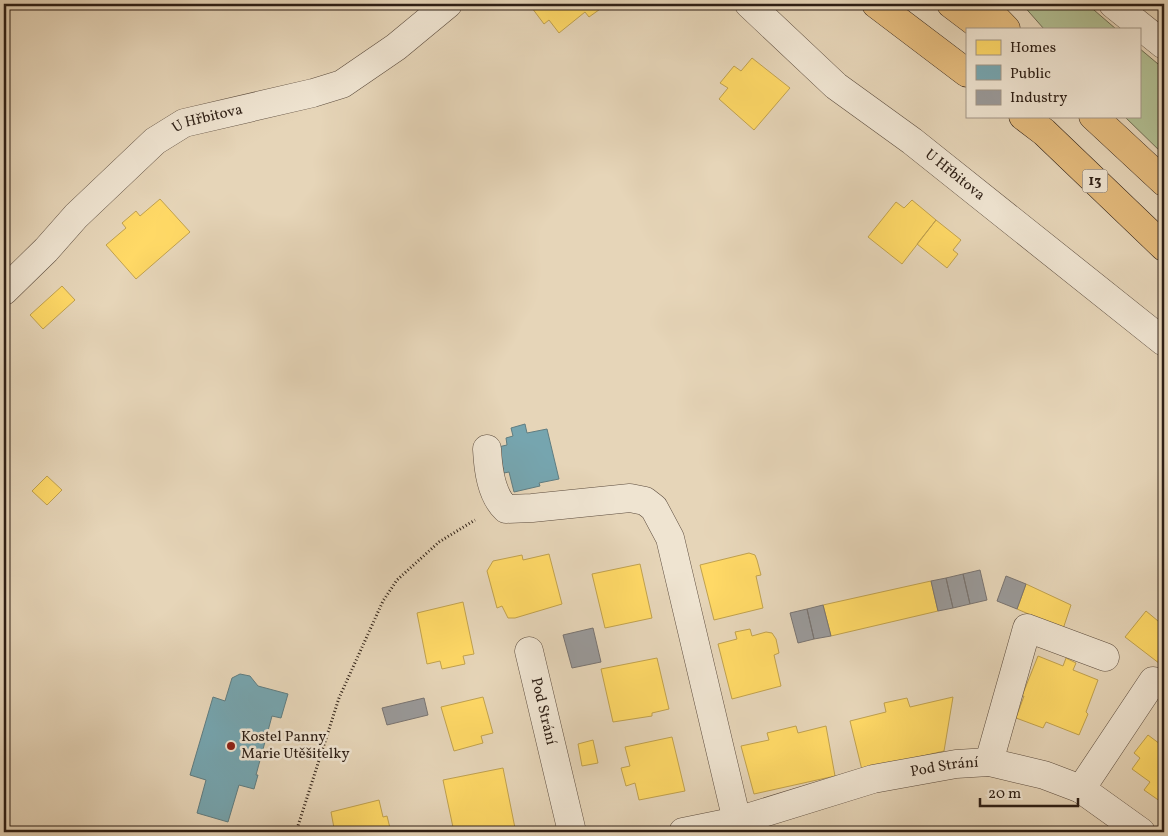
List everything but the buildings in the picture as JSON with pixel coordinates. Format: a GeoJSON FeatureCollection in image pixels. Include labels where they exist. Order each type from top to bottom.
{"type":"FeatureCollection","features":[{"type":"Feature","properties":{"kind":"highway"},"geometry":{"type":"LineString","coordinates":[[876,4],[966,72]]}},
{"type":"Feature","properties":{"kind":"highway"},"geometry":{"type":"LineString","coordinates":[[951,4],[983,28]]}},
{"type":"Feature","properties":{"kind":"highway"},"geometry":{"type":"LineString","coordinates":[[982,4],[1005,28]]}},
{"type":"Feature","properties":{"kind":"highway","name":"13"},"geometry":{"type":"LineString","coordinates":[[1026,118],[1044,132],[1164,248]]}},
{"type":"Feature","properties":{"kind":"highway"},"geometry":{"type":"LineString","coordinates":[[1095,118],[1164,182]]}},
{"type":"Feature","properties":{"kind":"street","name":"U Hřbitova"},"geometry":{"type":"LineString","coordinates":[[4,291],[46,250],[76,216],[155,141],[184,123],[313,93],[342,84],[396,46],[448,4]]}},
{"type":"Feature","properties":{"kind":"street","name":"U Hřbitova"},"geometry":{"type":"LineString","coordinates":[[749,4],[836,86],[912,141],[1164,342]]}},
{"type":"Feature","properties":{"kind":"street"},"geometry":{"type":"LineString","coordinates":[[1113,4],[1164,45]]}},
{"type":"Feature","properties":{"kind":"street"},"geometry":{"type":"LineString","coordinates":[[486,449],[488,465],[498,501],[506,509],[630,498],[645,501],[654,508],[670,538],[736,821]]}},
{"type":"Feature","properties":{"kind":"street"},"geometry":{"type":"LineString","coordinates":[[989,762],[1027,628],[1105,657]]}},
{"type":"Feature","properties":{"kind":"street","name":"Pod Strání"},"geometry":{"type":"LineString","coordinates":[[529,651],[572,832]]}},
{"type":"Feature","properties":{"kind":"street"},"geometry":{"type":"LineString","coordinates":[[1081,789],[1153,681]]}},
{"type":"Feature","properties":{"kind":"street","name":"Pod Strání"},"geometry":{"type":"LineString","coordinates":[[683,832],[736,821],[873,779],[956,764],[989,762],[1044,775],[1081,789],[1141,832]]}},
{"type":"Feature","properties":{"kind":"path"},"geometry":{"type":"LineString","coordinates":[[296,832],[339,698],[383,601],[397,580],[439,542],[487,513],[506,509]]}},
{"type":"Feature","properties":{"kind":"green space"},"geometry":{"type":"Polygon","coordinates":[[[1022,4],[1087,4],[1115,28],[1043,28],[1022,4]]]}},
{"type":"Feature","properties":{"kind":"green space"},"geometry":{"type":"Polygon","coordinates":[[[1140,49],[1164,69],[1164,155],[1126,118],[1140,118],[1140,49]]]}},
{"type":"Feature","properties":{"kind":"place","name":"Kostel Panny Marie Utěšitelky"},"geometry":{"type":"Point","coordinates":[231,746]}}]}
